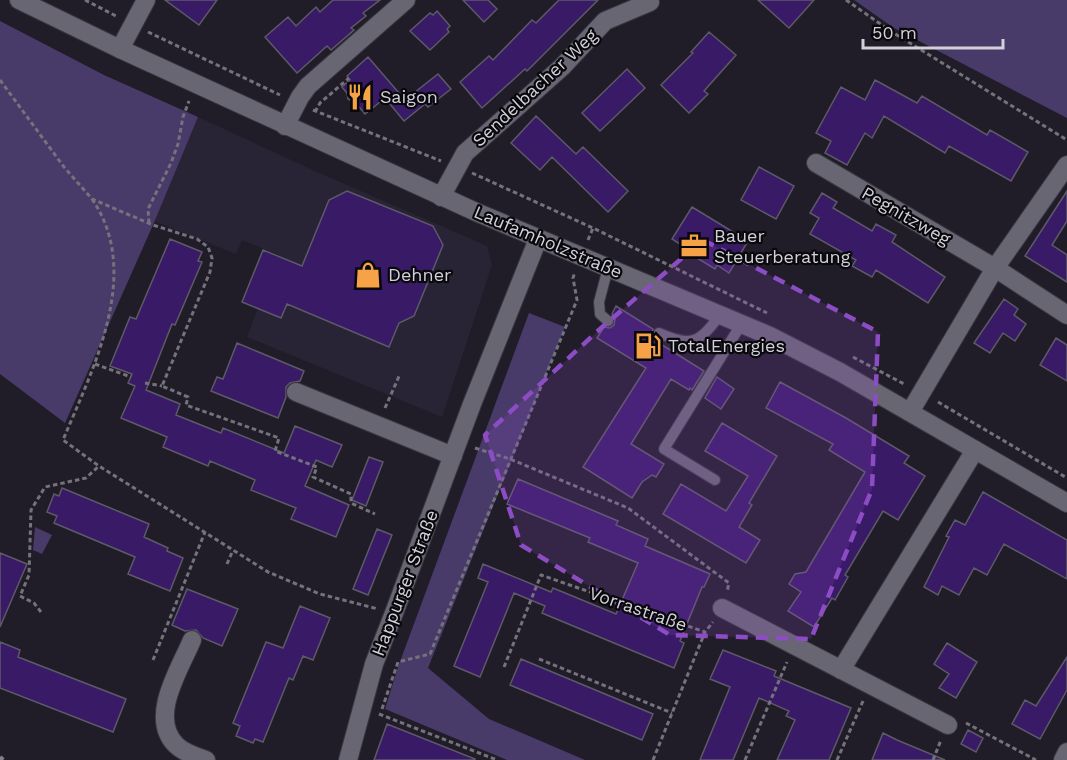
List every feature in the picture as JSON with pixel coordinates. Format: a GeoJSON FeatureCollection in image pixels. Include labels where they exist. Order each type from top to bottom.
{"type":"FeatureCollection","features":[{"type":"Feature","properties":{"kind":"street","name":"Laufamholzstraße"},"geometry":{"type":"LineString","coordinates":[[19,0],[196,85],[441,197],[742,323],[817,359],[1067,504]]}},
{"type":"Feature","properties":{"kind":"street"},"geometry":{"type":"LineString","coordinates":[[120,49],[146,0]]}},
{"type":"Feature","properties":{"kind":"street"},"geometry":{"type":"LineString","coordinates":[[285,126],[296,103],[314,81],[406,0]]}},
{"type":"Feature","properties":{"kind":"street","name":"Sendelbacher Weg"},"geometry":{"type":"LineString","coordinates":[[441,197],[456,167],[476,142],[561,67],[605,21],[650,2]]}},
{"type":"Feature","properties":{"kind":"street","name":"Pegnitzweg"},"geometry":{"type":"LineString","coordinates":[[816,163],[995,268],[1067,315]]}},
{"type":"Feature","properties":{"kind":"street"},"geometry":{"type":"LineString","coordinates":[[910,412],[995,268],[1067,165]]}},
{"type":"Feature","properties":{"kind":"street","name":"Happurger Straße"},"geometry":{"type":"LineString","coordinates":[[348,760],[374,664],[538,239]]}},
{"type":"Feature","properties":{"kind":"street"},"geometry":{"type":"LineString","coordinates":[[296,392],[377,426],[455,450]]}},
{"type":"Feature","properties":{"kind":"street"},"geometry":{"type":"LineString","coordinates":[[841,670],[975,450]]}},
{"type":"Feature","properties":{"kind":"street"},"geometry":{"type":"LineString","coordinates":[[722,608],[948,725]]}},
{"type":"Feature","properties":{"kind":"street"},"geometry":{"type":"LineString","coordinates":[[192,640],[166,702],[165,726],[177,746],[206,760]]}},
{"type":"Feature","properties":{"kind":"street"},"geometry":{"type":"LineString","coordinates":[[1063,760],[1067,752]]}},
{"type":"Feature","properties":{"kind":"lane"},"geometry":{"type":"LineString","coordinates":[[608,268],[599,302],[600,314],[608,321]]}},
{"type":"Feature","properties":{"kind":"lane"},"geometry":{"type":"LineString","coordinates":[[659,333],[680,342],[691,341],[706,333],[721,314]]}},
{"type":"Feature","properties":{"kind":"lane"},"geometry":{"type":"LineString","coordinates":[[715,480],[664,449],[742,323]]}},
{"type":"Feature","properties":{"kind":"path"},"geometry":{"type":"LineString","coordinates":[[85,0],[315,112],[456,167]]}},
{"type":"Feature","properties":{"kind":"path"},"geometry":{"type":"LineString","coordinates":[[846,0],[892,32],[1067,140]]}},
{"type":"Feature","properties":{"kind":"path"},"geometry":{"type":"LineString","coordinates":[[315,112],[320,103],[349,78]]}},
{"type":"Feature","properties":{"kind":"path"},"geometry":{"type":"LineString","coordinates":[[0,80],[63,167],[92,199],[109,229],[113,251],[111,303],[95,364],[63,440],[99,466],[268,572],[320,594],[394,614]]}},
{"type":"Feature","properties":{"kind":"path"},"geometry":{"type":"LineString","coordinates":[[148,223],[148,209],[171,163],[178,144],[183,117],[196,85]]}},
{"type":"Feature","properties":{"kind":"path"},"geometry":{"type":"LineString","coordinates":[[92,199],[148,223],[197,239],[208,247],[212,258],[210,272],[162,386]]}},
{"type":"Feature","properties":{"kind":"path"},"geometry":{"type":"LineString","coordinates":[[381,715],[399,662],[430,654],[577,300],[573,278],[593,228]]}},
{"type":"Feature","properties":{"kind":"path"},"geometry":{"type":"LineString","coordinates":[[95,364],[131,377]]}},
{"type":"Feature","properties":{"kind":"path"},"geometry":{"type":"LineString","coordinates":[[377,426],[399,374]]}},
{"type":"Feature","properties":{"kind":"path"},"geometry":{"type":"LineString","coordinates":[[145,383],[162,386],[188,398],[186,405],[279,438],[275,450],[317,467],[313,477],[351,494],[351,503],[375,514]]}},
{"type":"Feature","properties":{"kind":"path"},"geometry":{"type":"LineString","coordinates":[[455,450],[510,459],[628,508],[729,583],[722,608]]}},
{"type":"Feature","properties":{"kind":"path"},"geometry":{"type":"LineString","coordinates":[[41,612],[34,603],[20,596],[29,575],[31,510],[45,487],[86,478],[99,466]]}},
{"type":"Feature","properties":{"kind":"path"},"geometry":{"type":"LineString","coordinates":[[153,660],[205,532]]}},
{"type":"Feature","properties":{"kind":"path"},"geometry":{"type":"LineString","coordinates":[[227,564],[233,549]]}},
{"type":"Feature","properties":{"kind":"path","name":"Vorrastraße"},"geometry":{"type":"LineString","coordinates":[[504,668],[541,575],[705,632],[653,760]]}},
{"type":"Feature","properties":{"kind":"path"},"geometry":{"type":"LineString","coordinates":[[745,760],[795,645]]}},
{"type":"Feature","properties":{"kind":"path"},"geometry":{"type":"LineString","coordinates":[[539,658],[672,713]]}},
{"type":"Feature","properties":{"kind":"path"},"geometry":{"type":"LineString","coordinates":[[837,760],[870,685]]}},
{"type":"Feature","properties":{"kind":"path"},"geometry":{"type":"LineString","coordinates":[[360,710],[381,715],[497,760]]}},
{"type":"Feature","properties":{"kind":"path"},"geometry":{"type":"LineString","coordinates":[[948,725],[961,720],[1036,760]]}},
{"type":"Feature","properties":{"kind":"highlighted area"},"geometry":{"type":"Polygon","coordinates":[[[703,240],[878,332],[872,489],[811,639],[670,635],[521,545],[485,435],[600,329],[703,240]]]}},
{"type":"Feature","properties":{"kind":"shaded area"},"geometry":{"type":"Polygon","coordinates":[[[854,0],[1067,0],[1067,118],[894,28],[854,0]]]}},
{"type":"Feature","properties":{"kind":"shaded area"},"geometry":{"type":"Polygon","coordinates":[[[0,21],[104,75],[198,117],[65,423],[0,374],[0,21]]]}},
{"type":"Feature","properties":{"kind":"shaded area"},"geometry":{"type":"Polygon","coordinates":[[[198,117],[487,246],[492,265],[442,417],[247,337],[279,255],[242,240],[236,254],[154,221],[198,117]]]}},
{"type":"Feature","properties":{"kind":"shaded area"},"geometry":{"type":"Polygon","coordinates":[[[529,313],[565,327],[428,668],[489,719],[585,760],[507,760],[385,709],[398,667],[529,313]]]}},
{"type":"Feature","properties":{"kind":"shaded area"},"geometry":{"type":"Polygon","coordinates":[[[35,527],[52,535],[42,554],[33,550],[35,527]]]}},
{"type":"Feature","properties":{"kind":"building"},"geometry":{"type":"Polygon","coordinates":[[[165,0],[217,0],[199,25],[165,0]]]}},
{"type":"Feature","properties":{"kind":"building"},"geometry":{"type":"Polygon","coordinates":[[[333,0],[380,0],[363,13],[366,16],[351,28],[354,30],[331,50],[327,46],[297,73],[265,37],[288,17],[296,26],[316,7],[320,12],[333,0]]]}},
{"type":"Feature","properties":{"kind":"building"},"geometry":{"type":"Polygon","coordinates":[[[463,0],[488,0],[497,9],[484,22],[463,0]]]}},
{"type":"Feature","properties":{"kind":"building"},"geometry":{"type":"Polygon","coordinates":[[[559,0],[598,0],[527,71],[525,69],[482,108],[460,82],[489,56],[493,60],[532,20],[536,23],[559,0]]]}},
{"type":"Feature","properties":{"kind":"building"},"geometry":{"type":"Polygon","coordinates":[[[758,0],[814,0],[789,28],[758,0]]]}},
{"type":"Feature","properties":{"kind":"building"},"geometry":{"type":"Polygon","coordinates":[[[437,11],[450,26],[447,29],[449,32],[430,50],[410,31],[430,13],[433,15],[437,11]]]}},
{"type":"Feature","properties":{"kind":"building"},"geometry":{"type":"Polygon","coordinates":[[[709,32],[736,55],[704,91],[708,94],[689,113],[661,85],[693,53],[691,52],[709,32]]]}},
{"type":"Feature","properties":{"kind":"building"},"geometry":{"type":"Polygon","coordinates":[[[368,57],[405,100],[438,74],[451,89],[428,107],[425,104],[404,121],[385,98],[365,114],[356,103],[348,99],[342,87],[350,80],[347,76],[368,57]]]}},
{"type":"Feature","properties":{"kind":"building"},"geometry":{"type":"Polygon","coordinates":[[[627,69],[645,88],[600,131],[582,113],[627,69]]]}},
{"type":"Feature","properties":{"kind":"building"},"geometry":{"type":"Polygon","coordinates":[[[875,80],[917,103],[922,96],[987,135],[990,130],[1028,152],[1011,181],[949,146],[945,153],[884,116],[872,138],[865,133],[847,165],[825,153],[831,141],[816,133],[841,87],[865,100],[875,80]]]}},
{"type":"Feature","properties":{"kind":"building"},"geometry":{"type":"Polygon","coordinates":[[[536,116],[576,154],[583,147],[628,191],[608,212],[552,157],[540,170],[511,143],[536,116]]]}},
{"type":"Feature","properties":{"kind":"building"},"geometry":{"type":"Polygon","coordinates":[[[759,167],[794,186],[776,219],[741,200],[759,167]]]}},
{"type":"Feature","properties":{"kind":"building","name":"Dehner"},"geometry":{"type":"Polygon","coordinates":[[[347,191],[433,226],[443,245],[414,316],[399,323],[389,347],[287,304],[281,318],[242,302],[263,250],[302,266],[329,200],[347,191]]]}},
{"type":"Feature","properties":{"kind":"building"},"geometry":{"type":"Polygon","coordinates":[[[1067,191],[1067,221],[1052,245],[1067,255],[1067,282],[1025,256],[1067,191]]]}},
{"type":"Feature","properties":{"kind":"building"},"geometry":{"type":"Polygon","coordinates":[[[822,193],[837,202],[833,208],[872,231],[876,224],[896,235],[892,242],[945,277],[928,303],[876,270],[872,277],[852,266],[856,260],[810,234],[819,218],[810,213],[822,193]]]}},
{"type":"Feature","properties":{"kind":"building"},"geometry":{"type":"Polygon","coordinates":[[[692,207],[748,241],[729,273],[717,265],[715,269],[684,250],[685,247],[672,239],[692,207]]]}},
{"type":"Feature","properties":{"kind":"building"},"geometry":{"type":"Polygon","coordinates":[[[170,239],[202,252],[198,261],[202,262],[175,325],[172,324],[146,390],[180,404],[176,415],[221,433],[223,428],[284,453],[295,426],[342,445],[332,467],[316,460],[305,486],[349,505],[336,537],[291,519],[296,508],[251,490],[255,480],[210,461],[208,466],[163,447],[167,437],[121,418],[135,386],[128,383],[132,374],[110,366],[130,317],[136,319],[170,239]]]}},
{"type":"Feature","properties":{"kind":"building"},"geometry":{"type":"Polygon","coordinates":[[[1004,299],[1018,309],[1014,315],[1026,324],[1015,341],[1003,333],[990,353],[974,343],[1004,299]]]}},
{"type":"Feature","properties":{"kind":"building"},"geometry":{"type":"Polygon","coordinates":[[[616,306],[653,329],[652,335],[659,343],[704,371],[692,390],[671,379],[631,444],[664,464],[656,477],[652,475],[642,482],[632,498],[583,467],[646,368],[597,338],[604,327],[610,328],[614,325],[615,319],[612,314],[616,306]]]}},
{"type":"Feature","properties":{"kind":"building"},"geometry":{"type":"Polygon","coordinates":[[[1056,338],[1067,345],[1067,381],[1040,365],[1056,338]]]}},
{"type":"Feature","properties":{"kind":"building"},"geometry":{"type":"Polygon","coordinates":[[[237,343],[304,371],[300,381],[290,383],[286,387],[286,397],[278,418],[211,391],[217,377],[223,379],[237,343]]]}},
{"type":"Feature","properties":{"kind":"building"},"geometry":{"type":"Polygon","coordinates":[[[717,377],[734,389],[721,409],[705,398],[717,377]]]}},
{"type":"Feature","properties":{"kind":"building"},"geometry":{"type":"Polygon","coordinates":[[[780,382],[909,456],[904,463],[925,476],[898,520],[883,511],[845,575],[848,577],[835,600],[832,598],[814,627],[788,611],[801,592],[789,584],[795,574],[806,572],[865,472],[829,450],[833,444],[766,408],[780,382]]]}},
{"type":"Feature","properties":{"kind":"building"},"geometry":{"type":"Polygon","coordinates":[[[722,423],[777,456],[749,503],[752,505],[739,527],[760,540],[746,563],[663,514],[681,484],[726,511],[748,476],[705,451],[722,423]]]}},
{"type":"Feature","properties":{"kind":"building"},"geometry":{"type":"Polygon","coordinates":[[[369,457],[383,462],[366,506],[352,500],[369,457]]]}},
{"type":"Feature","properties":{"kind":"building"},"geometry":{"type":"Polygon","coordinates":[[[518,479],[618,521],[616,525],[648,539],[645,546],[710,574],[702,587],[680,641],[684,643],[674,668],[542,613],[545,606],[514,593],[480,677],[454,666],[488,582],[478,578],[483,564],[551,592],[553,588],[616,614],[638,563],[588,542],[590,538],[507,504],[518,479]]]}},
{"type":"Feature","properties":{"kind":"building"},"geometry":{"type":"Polygon","coordinates":[[[62,488],[149,524],[144,537],[183,558],[170,591],[128,574],[135,557],[54,523],[57,516],[47,512],[54,494],[59,496],[62,488]]]}},
{"type":"Feature","properties":{"kind":"building"},"geometry":{"type":"Polygon","coordinates":[[[983,492],[1067,540],[1067,579],[1004,544],[987,575],[974,568],[959,595],[942,586],[938,595],[924,587],[955,520],[965,525],[983,492]]]}},
{"type":"Feature","properties":{"kind":"building"},"geometry":{"type":"Polygon","coordinates":[[[377,529],[392,535],[368,595],[353,589],[377,529]]]}},
{"type":"Feature","properties":{"kind":"building"},"geometry":{"type":"Polygon","coordinates":[[[0,553],[27,564],[0,627],[0,553]]]}},
{"type":"Feature","properties":{"kind":"building"},"geometry":{"type":"Polygon","coordinates":[[[187,589],[238,609],[222,646],[203,638],[196,630],[185,631],[172,625],[187,589]]]}},
{"type":"Feature","properties":{"kind":"building"},"geometry":{"type":"Polygon","coordinates":[[[300,606],[330,618],[313,660],[303,656],[293,680],[289,678],[263,742],[255,739],[253,743],[236,736],[240,726],[233,723],[266,642],[283,648],[300,606]]]}},
{"type":"Feature","properties":{"kind":"building"},"geometry":{"type":"Polygon","coordinates":[[[0,642],[20,650],[18,657],[126,699],[113,732],[0,688],[0,642]]]}},
{"type":"Feature","properties":{"kind":"building"},"geometry":{"type":"Polygon","coordinates":[[[947,643],[977,662],[956,698],[939,688],[949,674],[934,664],[947,643]]]}},
{"type":"Feature","properties":{"kind":"building"},"geometry":{"type":"Polygon","coordinates":[[[723,650],[776,671],[774,676],[851,708],[829,760],[777,760],[795,720],[786,716],[789,711],[759,698],[733,760],[700,760],[730,687],[710,679],[723,650]]]}},
{"type":"Feature","properties":{"kind":"building"},"geometry":{"type":"Polygon","coordinates":[[[1067,657],[1067,690],[1040,739],[1012,724],[1025,700],[1036,706],[1067,657]]]}},
{"type":"Feature","properties":{"kind":"building"},"geometry":{"type":"Polygon","coordinates":[[[521,659],[653,714],[642,740],[510,685],[521,659]]]}},
{"type":"Feature","properties":{"kind":"building"},"geometry":{"type":"Polygon","coordinates":[[[387,724],[475,759],[475,760],[374,760],[387,724]]]}},
{"type":"Feature","properties":{"kind":"building"},"geometry":{"type":"Polygon","coordinates":[[[968,730],[983,738],[976,752],[961,744],[968,730]]]}},
{"type":"Feature","properties":{"kind":"building"},"geometry":{"type":"Polygon","coordinates":[[[883,733],[897,740],[945,760],[872,760],[883,733]]]}},
{"type":"Feature","properties":{"kind":"railway"},"geometry":{"type":"LineString","coordinates":[[0,757],[3,760]]}},
{"type":"Feature","properties":{"kind":"place","name":"Saigon"},"geometry":{"type":"Point","coordinates":[360,97]}},
{"type":"Feature","properties":{"kind":"place","name":"Bauer Steuerberatung"},"geometry":{"type":"Point","coordinates":[694,246]}},
{"type":"Feature","properties":{"kind":"place","name":"Dehner"},"geometry":{"type":"Point","coordinates":[368,275]}},
{"type":"Feature","properties":{"kind":"place","name":"TotalEnergies"},"geometry":{"type":"Point","coordinates":[648,346]}}]}
